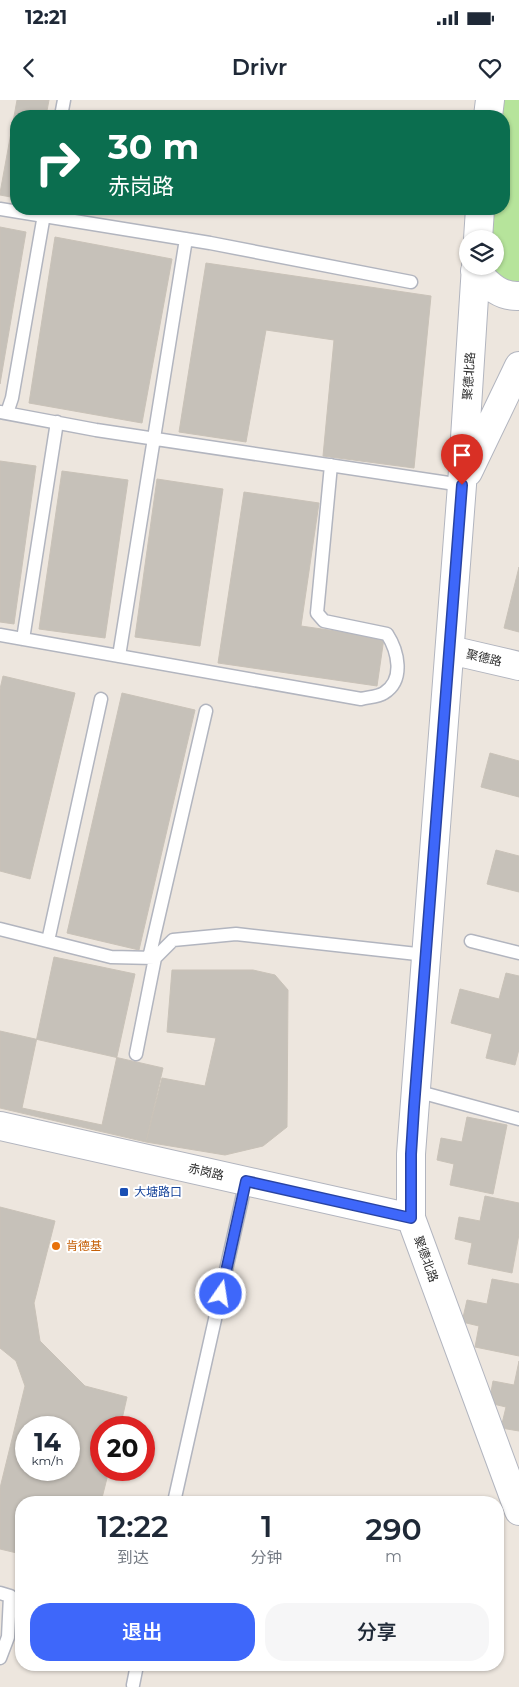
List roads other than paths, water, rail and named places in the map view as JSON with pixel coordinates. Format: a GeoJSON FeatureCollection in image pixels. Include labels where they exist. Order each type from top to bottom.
{"type":"FeatureCollection","features":[{"type":"Feature","properties":{"kind":"street"},"geometry":{"type":"LineString","coordinates":[[479,230],[480,215]]}},
{"type":"Feature","properties":{"kind":"street","name":"聚德北路"},"geometry":{"type":"LineString","coordinates":[[476,275],[450,650],[411,1154],[411,1218],[519,1511]]}},
{"type":"Feature","properties":{"kind":"street"},"geometry":{"type":"LineString","coordinates":[[481,275],[494,291],[519,296]]}},
{"type":"Feature","properties":{"kind":"street","name":"聚德北路"},"geometry":{"type":"LineString","coordinates":[[462,485],[519,366]]}},
{"type":"Feature","properties":{"kind":"street","name":"聚德路"},"geometry":{"type":"LineString","coordinates":[[450,650],[519,666]]}},
{"type":"Feature","properties":{"kind":"street","name":"赤岗路"},"geometry":{"type":"LineString","coordinates":[[0,1126],[411,1218]]}},
{"type":"Feature","properties":{"kind":"lane"},"geometry":{"type":"LineString","coordinates":[[44,215],[12,398],[4,412],[154,438],[462,485]]}},
{"type":"Feature","properties":{"kind":"lane"},"geometry":{"type":"LineString","coordinates":[[55,215],[410,282]]}},
{"type":"Feature","properties":{"kind":"lane"},"geometry":{"type":"LineString","coordinates":[[119,656],[186,239]]}},
{"type":"Feature","properties":{"kind":"lane"},"geometry":{"type":"LineString","coordinates":[[23,639],[57,422]]}},
{"type":"Feature","properties":{"kind":"lane"},"geometry":{"type":"LineString","coordinates":[[0,635],[361,699],[383,694],[394,682],[398,663],[393,642],[387,634],[324,621],[317,613],[331,465]]}},
{"type":"Feature","properties":{"kind":"lane"},"geometry":{"type":"LineString","coordinates":[[48,941],[101,699]]}},
{"type":"Feature","properties":{"kind":"lane"},"geometry":{"type":"LineString","coordinates":[[136,1054],[152,958],[206,711]]}},
{"type":"Feature","properties":{"kind":"lane"},"geometry":{"type":"LineString","coordinates":[[0,929],[111,957],[152,958],[173,940],[236,934],[426,954]]}},
{"type":"Feature","properties":{"kind":"lane"},"geometry":{"type":"LineString","coordinates":[[471,941],[519,953]]}},
{"type":"Feature","properties":{"kind":"lane"},"geometry":{"type":"LineString","coordinates":[[416,1091],[519,1119]]}},
{"type":"Feature","properties":{"kind":"lane"},"geometry":{"type":"LineString","coordinates":[[175,1496],[246,1181]]}},
{"type":"Feature","properties":{"kind":"lane"},"geometry":{"type":"LineString","coordinates":[[0,1593],[10,1596],[8,1637],[0,1658]]}},
{"type":"Feature","properties":{"kind":"lane"},"geometry":{"type":"LineString","coordinates":[[133,1685],[136,1671]]}},
{"type":"Feature","properties":{"kind":"place","name":"大塘路口"},"geometry":{"type":"Point","coordinates":[124,1192]}},
{"type":"Feature","properties":{"kind":"place","name":"肯德基"},"geometry":{"type":"Point","coordinates":[56,1246]}}]}
